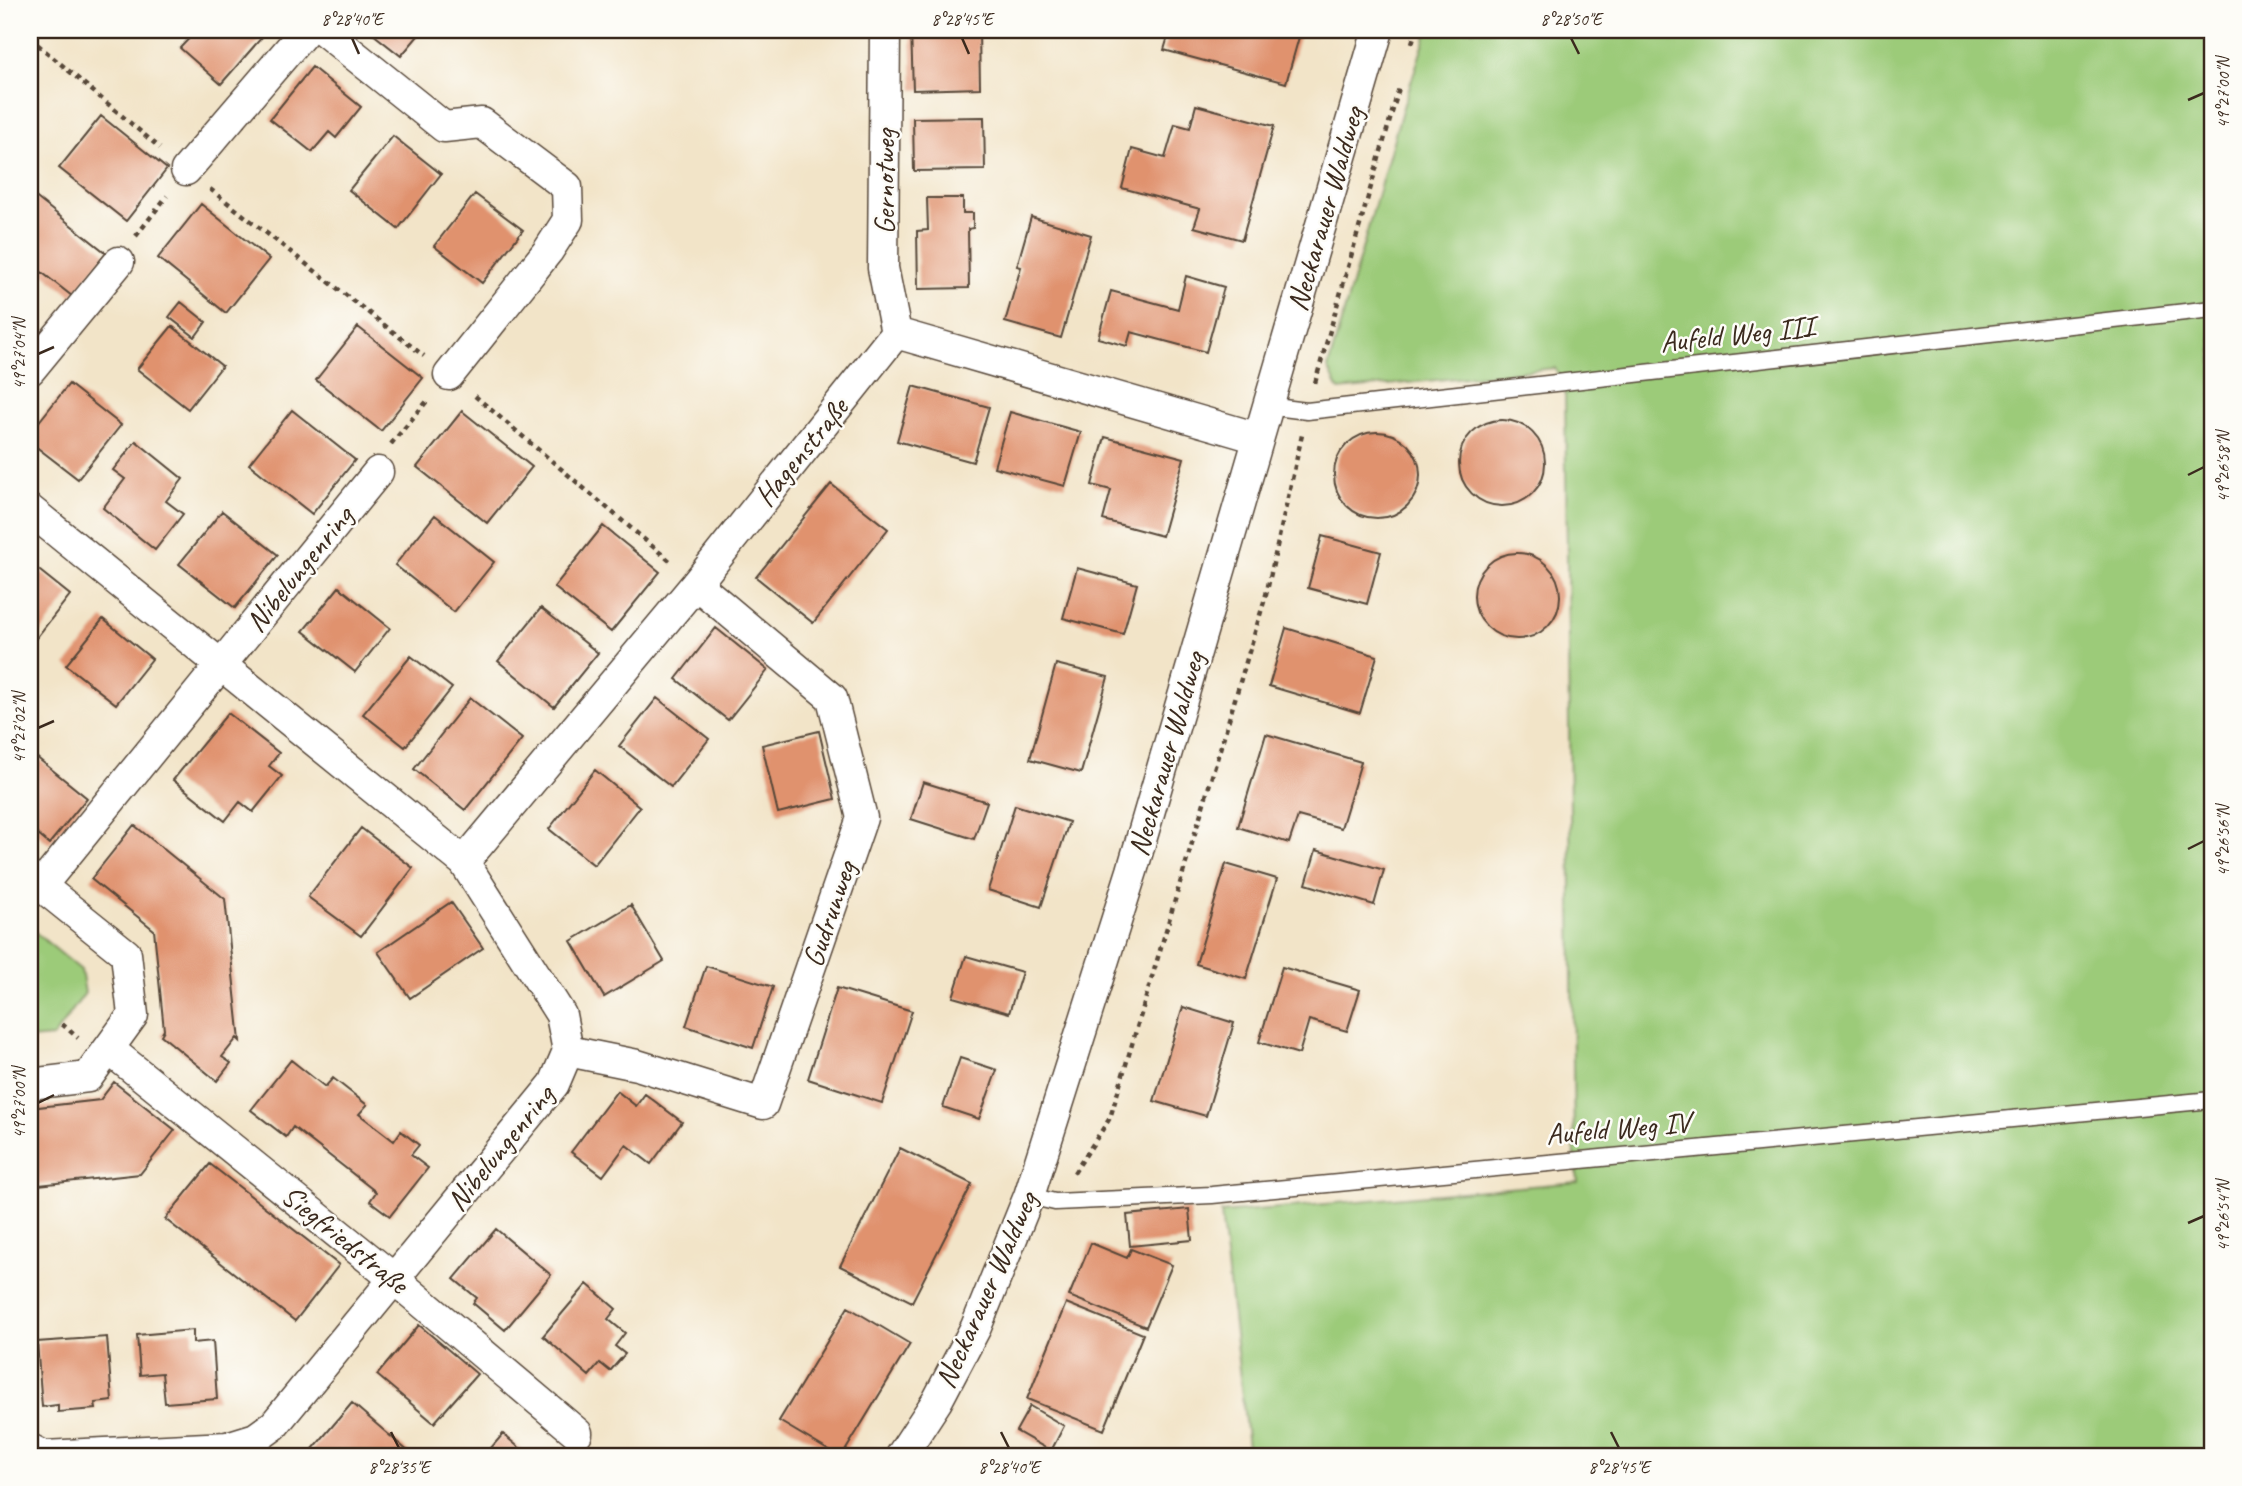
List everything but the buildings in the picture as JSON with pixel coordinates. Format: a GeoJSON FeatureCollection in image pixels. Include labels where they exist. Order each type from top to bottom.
{"type":"FeatureCollection","features":[{"type":"Feature","properties":{"kind":"street"},"geometry":{"type":"LineString","coordinates":[[186,170],[306,30]]}},
{"type":"Feature","properties":{"kind":"street"},"geometry":{"type":"LineString","coordinates":[[323,30],[444,127],[482,122],[567,187],[568,220],[548,251],[449,375]]}},
{"type":"Feature","properties":{"kind":"street","name":"Gernotweg"},"geometry":{"type":"LineString","coordinates":[[885,30],[883,268],[896,333]]}},
{"type":"Feature","properties":{"kind":"street","name":"Neckarauer Waldweg"},"geometry":{"type":"LineString","coordinates":[[901,1456],[937,1401],[976,1327],[1029,1196],[1132,872],[1378,30]]}},
{"type":"Feature","properties":{"kind":"street"},"geometry":{"type":"LineString","coordinates":[[30,370],[119,262]]}},
{"type":"Feature","properties":{"kind":"street"},"geometry":{"type":"LineString","coordinates":[[896,333],[1258,438]]}},
{"type":"Feature","properties":{"kind":"street","name":"Hagenstraße"},"geometry":{"type":"LineString","coordinates":[[464,862],[696,584],[896,333]]}},
{"type":"Feature","properties":{"kind":"street","name":"Nibelungenring"},"geometry":{"type":"LineString","coordinates":[[36,881],[220,665],[378,472]]}},
{"type":"Feature","properties":{"kind":"street","name":"Nibelungenring"},"geometry":{"type":"LineString","coordinates":[[30,510],[464,862],[561,1015],[568,1051],[554,1084],[393,1278],[274,1425],[260,1447],[44,1456],[30,1449]]}},
{"type":"Feature","properties":{"kind":"street","name":"Gudrunweg"},"geometry":{"type":"LineString","coordinates":[[568,1051],[637,1065],[763,1104],[862,818],[832,698],[696,584]]}},
{"type":"Feature","properties":{"kind":"street"},"geometry":{"type":"LineString","coordinates":[[30,1084],[88,1077],[133,1015],[126,954],[36,881]]}},
{"type":"Feature","properties":{"kind":"street","name":"Siegfriedstraße"},"geometry":{"type":"LineString","coordinates":[[110,1050],[393,1278],[577,1433]]}},
{"type":"Feature","properties":{"kind":"lane","name":"Aufeld Weg III"},"geometry":{"type":"LineString","coordinates":[[1267,406],[1307,411],[2212,309]]}},
{"type":"Feature","properties":{"kind":"lane","name":"Aufeld Weg IV"},"geometry":{"type":"LineString","coordinates":[[1029,1196],[1055,1202],[1212,1195],[2212,1100]]}},
{"type":"Feature","properties":{"kind":"path"},"geometry":{"type":"LineString","coordinates":[[30,38],[186,170],[449,375],[696,584]]}},
{"type":"Feature","properties":{"kind":"path"},"geometry":{"type":"LineString","coordinates":[[119,262],[186,170]]}},
{"type":"Feature","properties":{"kind":"path"},"geometry":{"type":"LineString","coordinates":[[378,472],[386,450],[449,375]]}},
{"type":"Feature","properties":{"kind":"green space"},"geometry":{"type":"Polygon","coordinates":[[[1428,30],[2212,30],[2212,1456],[1249,1456],[1221,1213],[1578,1182],[1574,1148],[1565,389],[1555,368],[1339,390],[1328,368],[1402,110],[1428,30]]]}},
{"type":"Feature","properties":{"kind":"green space"},"geometry":{"type":"Polygon","coordinates":[[[30,928],[81,970],[85,993],[53,1037],[30,1039],[30,928]]]}}]}
